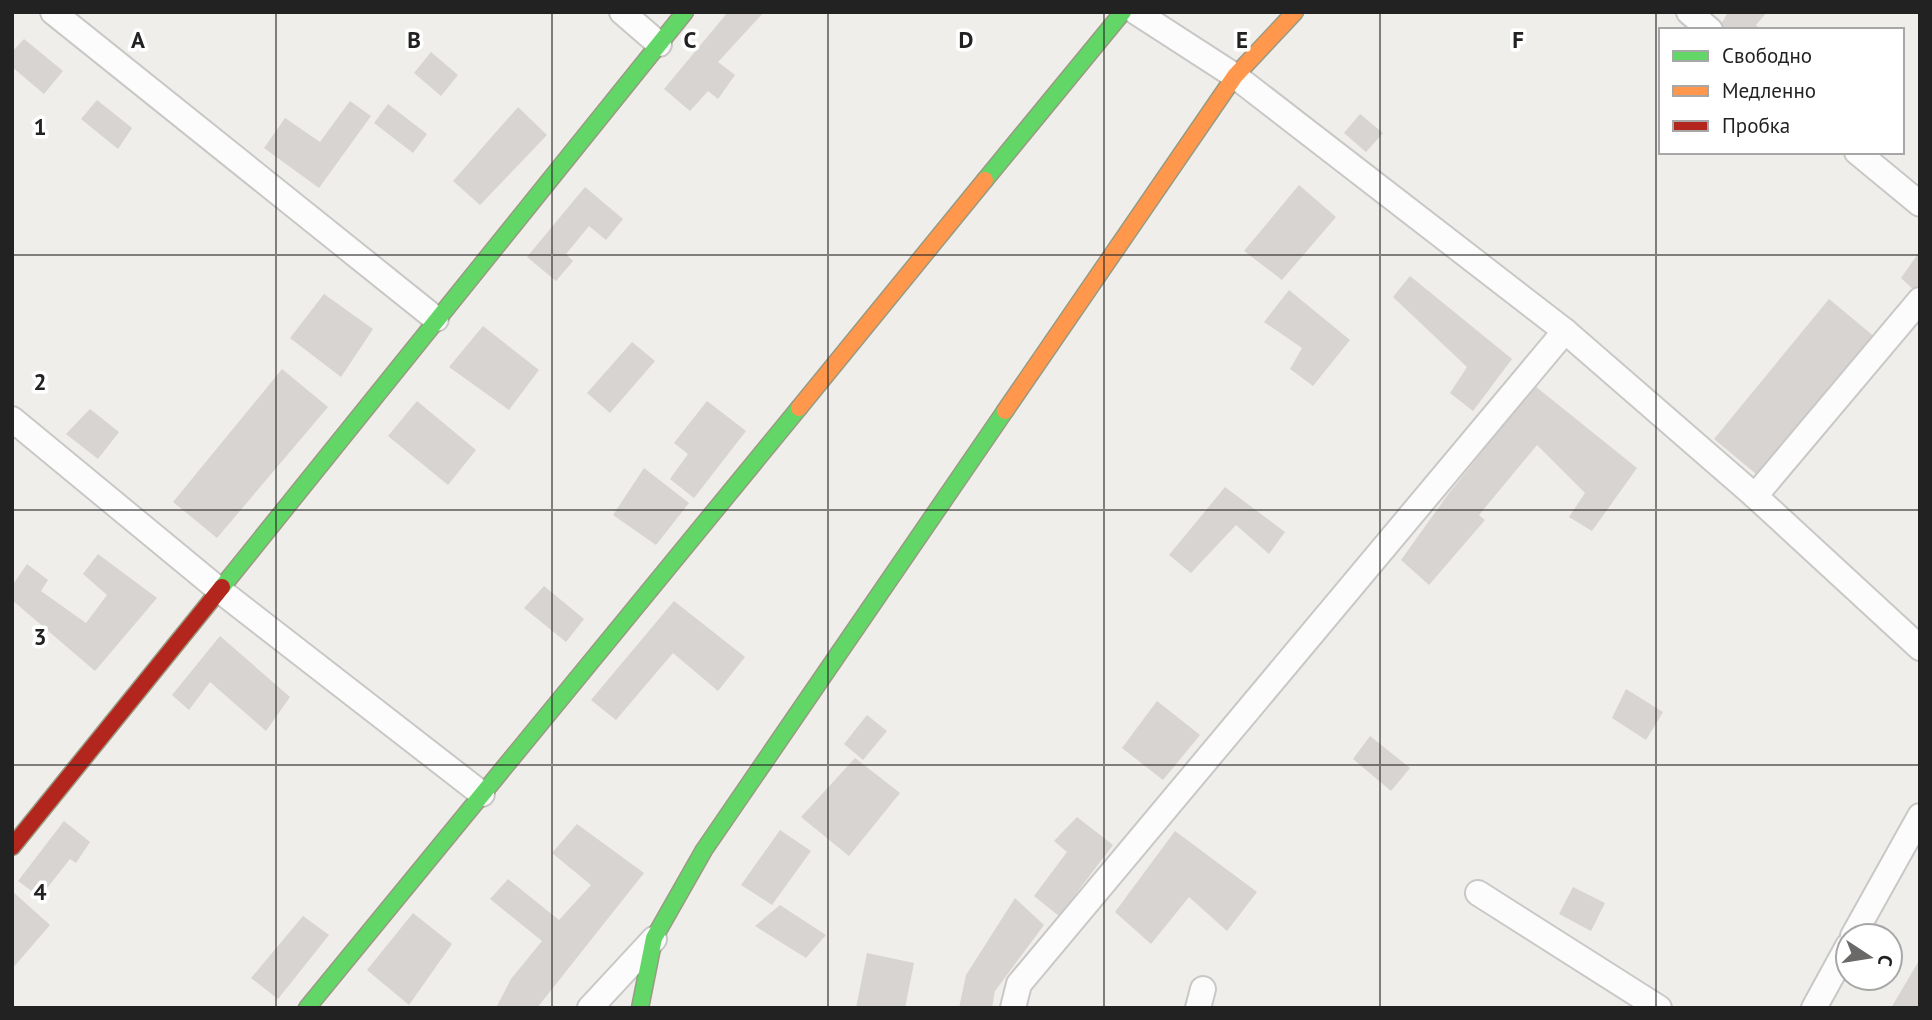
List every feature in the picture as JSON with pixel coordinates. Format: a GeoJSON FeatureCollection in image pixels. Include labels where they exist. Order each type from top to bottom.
{"type":"FeatureCollection","features":[{"type":"Feature","properties":{"kind":"street"},"geometry":{"type":"LineString","coordinates":[[54,12],[436,320]]}},
{"type":"Feature","properties":{"kind":"street"},"geometry":{"type":"LineString","coordinates":[[622,12],[659,44]]}},
{"type":"Feature","properties":{"kind":"street"},"geometry":{"type":"LineString","coordinates":[[12,847],[685,12]]}},
{"type":"Feature","properties":{"kind":"street"},"geometry":{"type":"LineString","coordinates":[[307,1008],[1122,12]]}},
{"type":"Feature","properties":{"kind":"street"},"geometry":{"type":"LineString","coordinates":[[1136,12],[1235,76],[1566,331],[1755,496],[1920,648]]}},
{"type":"Feature","properties":{"kind":"street"},"geometry":{"type":"LineString","coordinates":[[590,1008],[654,938],[704,850],[1235,76],[1295,12]]}},
{"type":"Feature","properties":{"kind":"street"},"geometry":{"type":"LineString","coordinates":[[1689,12],[1708,28]]}},
{"type":"Feature","properties":{"kind":"street"},"geometry":{"type":"LineString","coordinates":[[1859,154],[1920,204]]}},
{"type":"Feature","properties":{"kind":"street"},"geometry":{"type":"LineString","coordinates":[[1755,496],[1920,300]]}},
{"type":"Feature","properties":{"kind":"street"},"geometry":{"type":"LineString","coordinates":[[1013,1008],[1019,984],[1566,331]]}},
{"type":"Feature","properties":{"kind":"street"},"geometry":{"type":"LineString","coordinates":[[12,419],[218,589],[482,794]]}},
{"type":"Feature","properties":{"kind":"street"},"geometry":{"type":"LineString","coordinates":[[1861,922],[1920,816]]}},
{"type":"Feature","properties":{"kind":"street"},"geometry":{"type":"LineString","coordinates":[[1478,893],[1659,1008]]}},
{"type":"Feature","properties":{"kind":"street"},"geometry":{"type":"LineString","coordinates":[[640,1008],[654,938]]}},
{"type":"Feature","properties":{"kind":"street"},"geometry":{"type":"LineString","coordinates":[[1814,1008],[1834,972]]}},
{"type":"Feature","properties":{"kind":"building"},"geometry":{"type":"Polygon","coordinates":[[[728,12],[764,12],[718,62],[735,75],[718,99],[708,91],[690,111],[664,89],[728,12]]]}},
{"type":"Feature","properties":{"kind":"building"},"geometry":{"type":"Polygon","coordinates":[[[1728,12],[1767,12],[1756,25],[1759,28],[1719,28],[1728,12]]]}},
{"type":"Feature","properties":{"kind":"building"},"geometry":{"type":"Polygon","coordinates":[[[24,39],[63,71],[44,94],[12,67],[12,52],[24,39]]]}},
{"type":"Feature","properties":{"kind":"building"},"geometry":{"type":"Polygon","coordinates":[[[431,52],[458,75],[441,96],[414,73],[431,52]]]}},
{"type":"Feature","properties":{"kind":"building"},"geometry":{"type":"Polygon","coordinates":[[[97,100],[132,128],[118,149],[81,119],[97,100]]]}},
{"type":"Feature","properties":{"kind":"building"},"geometry":{"type":"Polygon","coordinates":[[[350,101],[371,116],[319,188],[264,148],[285,118],[320,142],[350,101]]]}},
{"type":"Feature","properties":{"kind":"building"},"geometry":{"type":"Polygon","coordinates":[[[388,104],[427,134],[413,153],[374,123],[388,104]]]}},
{"type":"Feature","properties":{"kind":"building"},"geometry":{"type":"Polygon","coordinates":[[[518,107],[547,135],[480,205],[453,181],[518,107]]]}},
{"type":"Feature","properties":{"kind":"building"},"geometry":{"type":"Polygon","coordinates":[[[1360,114],[1383,133],[1366,152],[1344,133],[1360,114]]]}},
{"type":"Feature","properties":{"kind":"building"},"geometry":{"type":"Polygon","coordinates":[[[1299,185],[1336,217],[1282,280],[1244,251],[1299,185]]]}},
{"type":"Feature","properties":{"kind":"building"},"geometry":{"type":"Polygon","coordinates":[[[585,187],[623,219],[606,240],[589,226],[566,254],[573,261],[556,281],[527,257],[585,187]]]}},
{"type":"Feature","properties":{"kind":"building"},"geometry":{"type":"Polygon","coordinates":[[[1920,251],[1920,287],[1916,292],[1901,278],[1920,251]]]}},
{"type":"Feature","properties":{"kind":"building"},"geometry":{"type":"Polygon","coordinates":[[[1410,276],[1512,359],[1473,411],[1450,393],[1467,367],[1393,297],[1410,276]]]}},
{"type":"Feature","properties":{"kind":"building"},"geometry":{"type":"Polygon","coordinates":[[[1289,290],[1350,340],[1313,386],[1290,369],[1302,348],[1264,322],[1289,290]]]}},
{"type":"Feature","properties":{"kind":"building"},"geometry":{"type":"Polygon","coordinates":[[[324,294],[373,329],[341,377],[290,338],[324,294]]]}},
{"type":"Feature","properties":{"kind":"building"},"geometry":{"type":"Polygon","coordinates":[[[1829,299],[1876,338],[1762,479],[1714,439],[1829,299]]]}},
{"type":"Feature","properties":{"kind":"building"},"geometry":{"type":"Polygon","coordinates":[[[483,326],[539,370],[509,410],[449,367],[483,326]]]}},
{"type":"Feature","properties":{"kind":"building"},"geometry":{"type":"Polygon","coordinates":[[[632,342],[655,361],[610,413],[587,393],[632,342]]]}},
{"type":"Feature","properties":{"kind":"building"},"geometry":{"type":"Polygon","coordinates":[[[282,369],[328,407],[217,538],[173,502],[282,369]]]}},
{"type":"Feature","properties":{"kind":"building"},"geometry":{"type":"Polygon","coordinates":[[[1535,386],[1637,468],[1592,531],[1569,517],[1585,493],[1537,445],[1479,515],[1485,520],[1429,585],[1401,560],[1449,493],[1535,386]]]}},
{"type":"Feature","properties":{"kind":"building"},"geometry":{"type":"Polygon","coordinates":[[[417,401],[476,450],[448,485],[388,436],[417,401]]]}},
{"type":"Feature","properties":{"kind":"building"},"geometry":{"type":"Polygon","coordinates":[[[707,401],[746,431],[694,498],[670,479],[688,454],[674,443],[707,401]]]}},
{"type":"Feature","properties":{"kind":"building"},"geometry":{"type":"Polygon","coordinates":[[[90,409],[119,432],[98,459],[66,434],[90,409]]]}},
{"type":"Feature","properties":{"kind":"building"},"geometry":{"type":"Polygon","coordinates":[[[644,468],[689,503],[656,545],[613,515],[644,468]]]}},
{"type":"Feature","properties":{"kind":"building"},"geometry":{"type":"Polygon","coordinates":[[[1225,487],[1285,532],[1269,554],[1236,525],[1191,573],[1169,555],[1225,487]]]}},
{"type":"Feature","properties":{"kind":"building"},"geometry":{"type":"Polygon","coordinates":[[[98,554],[157,598],[95,671],[12,600],[12,586],[27,564],[48,580],[41,591],[86,623],[107,595],[83,574],[98,554]]]}},
{"type":"Feature","properties":{"kind":"building"},"geometry":{"type":"Polygon","coordinates":[[[544,586],[584,619],[566,642],[524,608],[544,586]]]}},
{"type":"Feature","properties":{"kind":"building"},"geometry":{"type":"Polygon","coordinates":[[[674,601],[745,657],[718,691],[673,653],[616,720],[591,700],[674,601]]]}},
{"type":"Feature","properties":{"kind":"building"},"geometry":{"type":"Polygon","coordinates":[[[220,636],[290,697],[266,731],[210,682],[189,710],[172,695],[220,636]]]}},
{"type":"Feature","properties":{"kind":"building"},"geometry":{"type":"Polygon","coordinates":[[[1626,689],[1663,712],[1646,740],[1612,718],[1626,689]]]}},
{"type":"Feature","properties":{"kind":"building"},"geometry":{"type":"Polygon","coordinates":[[[1157,701],[1200,735],[1163,780],[1122,748],[1157,701]]]}},
{"type":"Feature","properties":{"kind":"building"},"geometry":{"type":"Polygon","coordinates":[[[867,715],[887,731],[863,760],[844,744],[867,715]]]}},
{"type":"Feature","properties":{"kind":"building"},"geometry":{"type":"Polygon","coordinates":[[[1370,736],[1410,768],[1391,791],[1353,759],[1370,736]]]}},
{"type":"Feature","properties":{"kind":"building"},"geometry":{"type":"Polygon","coordinates":[[[855,758],[900,793],[849,856],[801,817],[855,758]]]}},
{"type":"Feature","properties":{"kind":"building"},"geometry":{"type":"Polygon","coordinates":[[[1077,817],[1113,845],[1059,916],[1034,896],[1067,852],[1054,841],[1077,817]]]}},
{"type":"Feature","properties":{"kind":"building"},"geometry":{"type":"Polygon","coordinates":[[[64,821],[90,842],[76,863],[70,859],[40,897],[18,881],[64,821]]]}},
{"type":"Feature","properties":{"kind":"building"},"geometry":{"type":"Polygon","coordinates":[[[577,824],[644,873],[537,1008],[496,1008],[511,979],[542,941],[490,899],[508,879],[559,920],[591,885],[552,853],[577,824]]]}},
{"type":"Feature","properties":{"kind":"building"},"geometry":{"type":"Polygon","coordinates":[[[780,830],[811,851],[772,905],[741,885],[780,830]]]}},
{"type":"Feature","properties":{"kind":"building"},"geometry":{"type":"Polygon","coordinates":[[[1175,831],[1257,892],[1227,931],[1189,897],[1151,944],[1115,912],[1175,831]]]}},
{"type":"Feature","properties":{"kind":"building"},"geometry":{"type":"Polygon","coordinates":[[[1573,887],[1605,903],[1591,931],[1559,914],[1573,887]]]}},
{"type":"Feature","properties":{"kind":"building"},"geometry":{"type":"Polygon","coordinates":[[[12,891],[50,925],[12,969],[12,891]]]}},
{"type":"Feature","properties":{"kind":"building"},"geometry":{"type":"Polygon","coordinates":[[[1015,898],[1044,925],[995,991],[992,1008],[959,1008],[966,975],[1015,898]]]}},
{"type":"Feature","properties":{"kind":"building"},"geometry":{"type":"Polygon","coordinates":[[[780,905],[826,935],[806,958],[755,926],[780,905]]]}},
{"type":"Feature","properties":{"kind":"building"},"geometry":{"type":"Polygon","coordinates":[[[413,913],[452,944],[409,1005],[367,970],[413,913]]]}},
{"type":"Feature","properties":{"kind":"building"},"geometry":{"type":"Polygon","coordinates":[[[303,916],[329,935],[278,999],[251,978],[303,916]]]}},
{"type":"Feature","properties":{"kind":"building"},"geometry":{"type":"Polygon","coordinates":[[[867,953],[914,963],[905,1008],[856,1008],[867,953]]]}},
{"type":"Feature","properties":{"kind":"building"},"geometry":{"type":"Polygon","coordinates":[[[1920,959],[1920,1008],[1891,1008],[1900,992],[1904,992],[1904,986],[1920,959]]]}},
{"type":"Feature","properties":{"kind":"traffic: fast"},"geometry":{"type":"LineString","coordinates":[[222,587],[685,12]]}},
{"type":"Feature","properties":{"kind":"traffic: fast"},"geometry":{"type":"LineString","coordinates":[[985,180],[1123,12]]}},
{"type":"Feature","properties":{"kind":"traffic: fast"},"geometry":{"type":"LineString","coordinates":[[307,1008],[799,408]]}},
{"type":"Feature","properties":{"kind":"traffic: fast"},"geometry":{"type":"LineString","coordinates":[[640,1008],[654,938],[704,850],[1005,411]]}},
{"type":"Feature","properties":{"kind":"traffic: slow"},"geometry":{"type":"LineString","coordinates":[[1005,411],[1235,76],[1295,12]]}},
{"type":"Feature","properties":{"kind":"traffic: slow"},"geometry":{"type":"LineString","coordinates":[[799,408],[985,180]]}},
{"type":"Feature","properties":{"kind":"traffic: jam"},"geometry":{"type":"LineString","coordinates":[[12,847],[222,587]]}}]}
